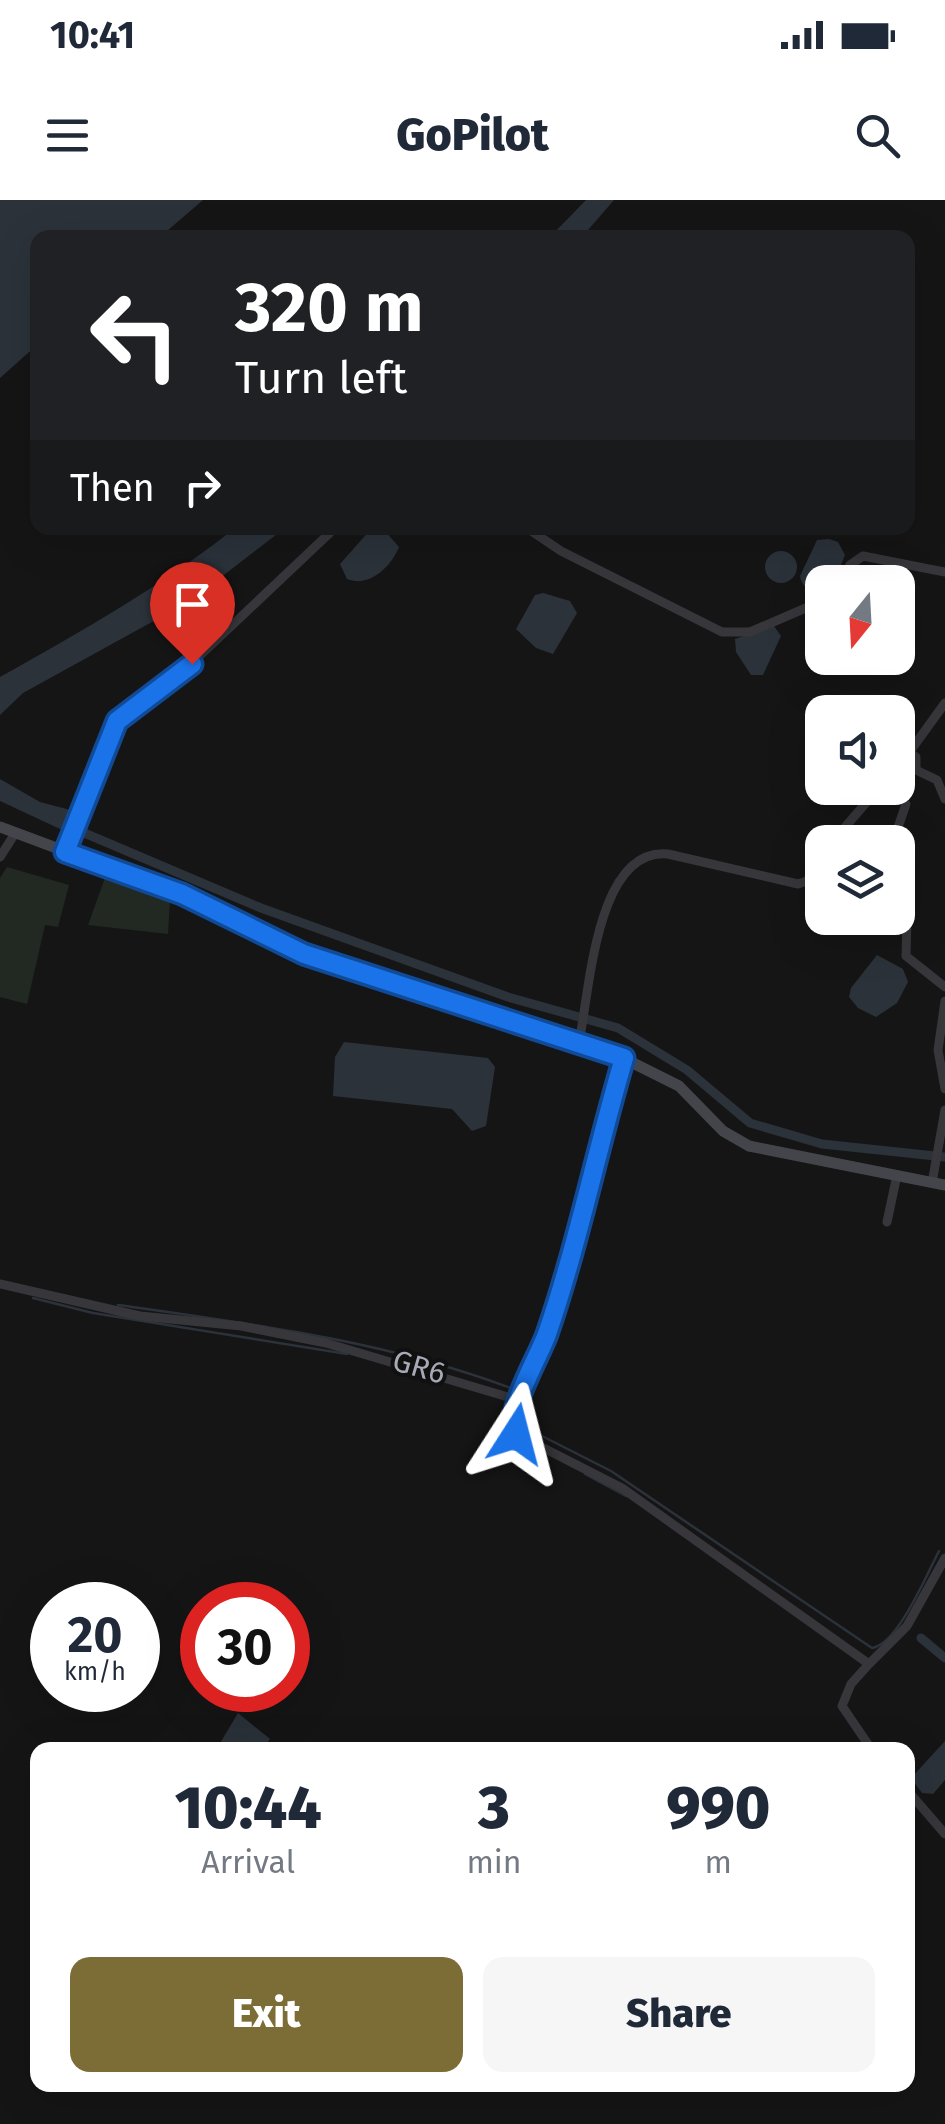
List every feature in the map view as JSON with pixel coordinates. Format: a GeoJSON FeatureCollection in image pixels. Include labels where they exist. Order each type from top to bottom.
{"type":"FeatureCollection","features":[{"type":"Feature","properties":{"kind":"main road"},"geometry":{"type":"LineString","coordinates":[[0,827],[14,835],[67,848],[182,894],[304,954],[580,1039],[679,1086],[723,1132],[749,1146],[939,1184]]}},
{"type":"Feature","properties":{"kind":"street"},"geometry":{"type":"LineString","coordinates":[[67,848],[117,721],[192,664],[328,535]]}},
{"type":"Feature","properties":{"kind":"street"},"geometry":{"type":"LineString","coordinates":[[537,535],[561,551],[722,632],[750,632],[805,609]]}},
{"type":"Feature","properties":{"kind":"street"},"geometry":{"type":"LineString","coordinates":[[850,565],[864,556],[910,565]]}},
{"type":"Feature","properties":{"kind":"street"},"geometry":{"type":"LineString","coordinates":[[915,566],[945,572]]}},
{"type":"Feature","properties":{"kind":"street"},"geometry":{"type":"LineString","coordinates":[[915,746],[945,703]]}},
{"type":"Feature","properties":{"kind":"street"},"geometry":{"type":"LineString","coordinates":[[915,756],[916,770],[938,780],[945,799]]}},
{"type":"Feature","properties":{"kind":"street"},"geometry":{"type":"LineString","coordinates":[[846,825],[864,805]]}},
{"type":"Feature","properties":{"kind":"street"},"geometry":{"type":"LineString","coordinates":[[0,857],[14,835]]}},
{"type":"Feature","properties":{"kind":"street"},"geometry":{"type":"LineString","coordinates":[[580,1039],[598,937],[612,894],[626,871],[649,852],[798,884],[805,882]]}},
{"type":"Feature","properties":{"kind":"street"},"geometry":{"type":"LineString","coordinates":[[907,935],[906,956],[945,987]]}},
{"type":"Feature","properties":{"kind":"street"},"geometry":{"type":"LineString","coordinates":[[945,1001],[938,1050],[945,1088]]}},
{"type":"Feature","properties":{"kind":"street"},"geometry":{"type":"LineString","coordinates":[[624,1058],[548,1332],[518,1400],[512,1424],[516,1434],[622,1488],[869,1664]]}},
{"type":"Feature","properties":{"kind":"street"},"geometry":{"type":"LineString","coordinates":[[939,1184],[936,1164],[945,1110]]}},
{"type":"Feature","properties":{"kind":"street"},"geometry":{"type":"LineString","coordinates":[[887,1222],[897,1175]]}},
{"type":"Feature","properties":{"kind":"street","name":"GR6"},"geometry":{"type":"LineString","coordinates":[[0,1284],[140,1316],[241,1326],[326,1343],[518,1400]]}},
{"type":"Feature","properties":{"kind":"street"},"geometry":{"type":"LineString","coordinates":[[867,1742],[842,1706],[851,1684],[906,1626],[945,1558]]}},
{"type":"Feature","properties":{"kind":"street"},"geometry":{"type":"LineString","coordinates":[[915,1799],[945,1834]]}},
{"type":"Feature","properties":{"kind":"shaded area"},"geometry":{"type":"Polygon","coordinates":[[[0,200],[203,200],[168,230],[30,230],[30,351],[0,378],[0,200]]]}},
{"type":"Feature","properties":{"kind":"shaded area"},"geometry":{"type":"Polygon","coordinates":[[[586,200],[614,200],[588,230],[557,230],[586,200]]]}},
{"type":"Feature","properties":{"kind":"shaded area"},"geometry":{"type":"Polygon","coordinates":[[[226,535],[276,535],[190,601],[23,693],[0,715],[0,677],[150,589],[226,535]]]}},
{"type":"Feature","properties":{"kind":"shaded area"},"geometry":{"type":"Polygon","coordinates":[[[366,535],[388,535],[399,547],[391,562],[363,581],[347,579],[340,564],[366,535]]]}},
{"type":"Feature","properties":{"kind":"shaded area"},"geometry":{"type":"Polygon","coordinates":[[[817,540],[838,542],[845,555],[841,565],[805,565],[817,540]]]}},
{"type":"Feature","properties":{"kind":"shaded area"},"geometry":{"type":"Polygon","coordinates":[[[781,551],[792,556],[797,567],[792,578],[781,583],[770,578],[765,567],[770,556],[781,551]]]}},
{"type":"Feature","properties":{"kind":"shaded area"},"geometry":{"type":"Polygon","coordinates":[[[543,593],[570,601],[577,613],[553,654],[536,648],[516,629],[535,595],[543,593]]]}},
{"type":"Feature","properties":{"kind":"shaded area"},"geometry":{"type":"Polygon","coordinates":[[[774,626],[781,636],[763,675],[751,675],[736,652],[735,639],[774,626]]]}},
{"type":"Feature","properties":{"kind":"shaded area"},"geometry":{"type":"Polygon","coordinates":[[[0,779],[40,802],[74,811],[73,819],[60,829],[0,801],[0,779]]]}},
{"type":"Feature","properties":{"kind":"shaded area"},"geometry":{"type":"Polygon","coordinates":[[[7,867],[69,885],[58,927],[45,925],[27,1004],[0,997],[0,878],[7,867]]]}},
{"type":"Feature","properties":{"kind":"shaded area"},"geometry":{"type":"Polygon","coordinates":[[[106,875],[170,900],[168,934],[88,925],[106,875]]]}},
{"type":"Feature","properties":{"kind":"shaded area"},"geometry":{"type":"Polygon","coordinates":[[[877,955],[903,969],[908,982],[897,1003],[876,1017],[858,1008],[849,997],[851,988],[877,955]]]}},
{"type":"Feature","properties":{"kind":"shaded area"},"geometry":{"type":"Polygon","coordinates":[[[344,1042],[488,1058],[495,1067],[486,1126],[472,1131],[452,1109],[333,1096],[335,1057],[344,1042]]]}},
{"type":"Feature","properties":{"kind":"shaded area"},"geometry":{"type":"Polygon","coordinates":[[[238,1713],[270,1739],[268,1742],[221,1742],[238,1713]]]}},
{"type":"Feature","properties":{"kind":"shaded area"},"geometry":{"type":"Polygon","coordinates":[[[945,1741],[945,1780],[933,1794],[922,1793],[915,1783],[915,1774],[945,1741]]]}},
{"type":"Feature","properties":{"kind":"waterway"},"geometry":{"type":"LineString","coordinates":[[56,821],[261,908],[508,997],[618,1028],[687,1070],[750,1123],[822,1144],[945,1157]]}},
{"type":"Feature","properties":{"kind":"waterway"},"geometry":{"type":"LineString","coordinates":[[33,1298],[93,1313],[347,1354]]}},
{"type":"Feature","properties":{"kind":"waterway"},"geometry":{"type":"LineString","coordinates":[[118,1305],[270,1327],[369,1347],[516,1390]]}},
{"type":"Feature","properties":{"kind":"waterway"},"geometry":{"type":"LineString","coordinates":[[524,1396],[526,1422],[540,1435],[611,1471],[872,1648],[882,1644],[901,1622],[939,1551]]}},
{"type":"Feature","properties":{"kind":"waterway"},"geometry":{"type":"LineString","coordinates":[[585,1474],[626,1496]]}},
{"type":"Feature","properties":{"kind":"waterway"},"geometry":{"type":"LineString","coordinates":[[921,1638],[945,1658]]}},
{"type":"Feature","properties":{"kind":"route"},"geometry":{"type":"LineString","coordinates":[[192,664],[117,721],[65,852],[182,894],[304,954],[624,1058],[548,1332],[518,1400],[512,1424],[516,1434]]}}]}
